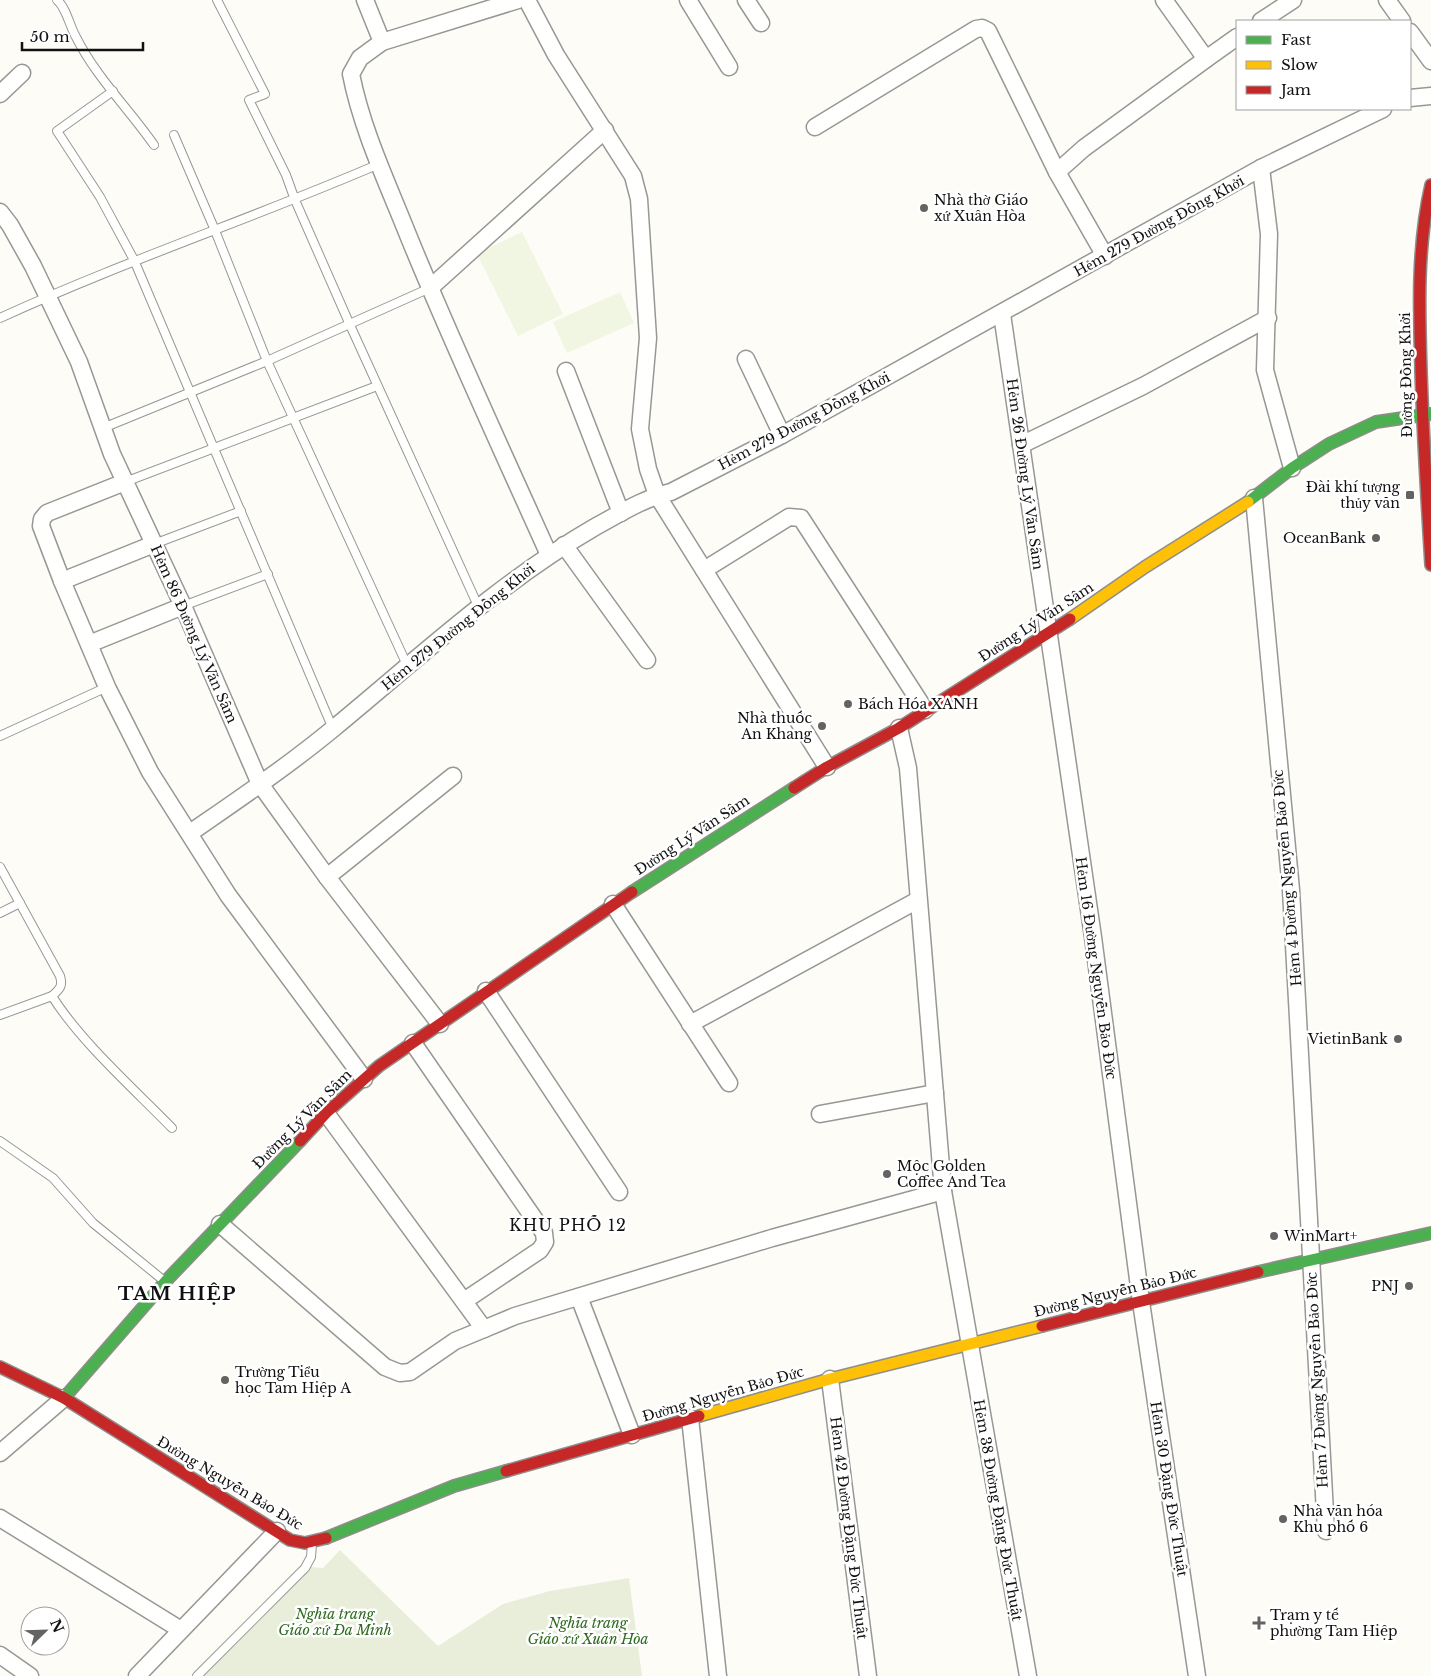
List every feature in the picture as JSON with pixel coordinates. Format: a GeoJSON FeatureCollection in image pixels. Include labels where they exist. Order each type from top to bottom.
{"type":"FeatureCollection","features":[{"type":"Feature","properties":{"kind":"street"},"geometry":{"type":"LineString","coordinates":[[365,0],[382,42]]}},
{"type":"Feature","properties":{"kind":"street"},"geometry":{"type":"LineString","coordinates":[[518,0],[382,42],[360,58],[351,74],[356,101],[379,164],[430,288],[549,555]]}},
{"type":"Feature","properties":{"kind":"street"},"geometry":{"type":"LineString","coordinates":[[527,0],[556,55],[633,176],[639,199],[648,338],[640,429],[648,469],[657,495],[827,766]]}},
{"type":"Feature","properties":{"kind":"street"},"geometry":{"type":"LineString","coordinates":[[688,0],[729,66]]}},
{"type":"Feature","properties":{"kind":"street"},"geometry":{"type":"LineString","coordinates":[[746,0],[760,24]]}},
{"type":"Feature","properties":{"kind":"street"},"geometry":{"type":"LineString","coordinates":[[1164,0],[1206,59]]}},
{"type":"Feature","properties":{"kind":"street"},"geometry":{"type":"LineString","coordinates":[[1263,20],[1293,0]]}},
{"type":"Feature","properties":{"kind":"street"},"geometry":{"type":"LineString","coordinates":[[1387,0],[1401,20]]}},
{"type":"Feature","properties":{"kind":"street"},"geometry":{"type":"LineString","coordinates":[[815,127],[976,29],[982,28],[988,31],[1056,172],[1105,256]]}},
{"type":"Feature","properties":{"kind":"street"},"geometry":{"type":"LineString","coordinates":[[1411,33],[1431,61]]}},
{"type":"Feature","properties":{"kind":"street"},"geometry":{"type":"LineString","coordinates":[[1056,172],[1084,148],[1236,39]]}},
{"type":"Feature","properties":{"kind":"street"},"geometry":{"type":"LineString","coordinates":[[0,94],[22,73]]}},
{"type":"Feature","properties":{"kind":"street"},"geometry":{"type":"LineString","coordinates":[[1411,98],[1431,96]]}},
{"type":"Feature","properties":{"kind":"street","name":"Hẻm 279 Đường Đồng Khởi"},"geometry":{"type":"LineString","coordinates":[[190,833],[260,784],[333,729],[479,608],[564,545],[621,513],[657,495],[670,492],[782,435],[1261,168],[1381,110]]}},
{"type":"Feature","properties":{"kind":"street"},"geometry":{"type":"LineString","coordinates":[[430,288],[605,130]]}},
{"type":"Feature","properties":{"kind":"street"},"geometry":{"type":"LineString","coordinates":[[1261,168],[1269,234],[1265,370],[1292,468]]}},
{"type":"Feature","properties":{"kind":"street","name":"Đường Đồng Khởi"},"geometry":{"type":"LineString","coordinates":[[1431,185],[1423,222],[1419,262],[1431,565]]}},
{"type":"Feature","properties":{"kind":"street","name":"Hẻm 86 Đường Lý Văn Sâm"},"geometry":{"type":"LineString","coordinates":[[0,212],[10,225],[79,362],[102,428],[125,482],[183,606],[260,784],[327,877],[440,1024]]}},
{"type":"Feature","properties":{"kind":"street","name":"Hẻm 26 Đường Lý Văn Sâm"},"geometry":{"type":"LineString","coordinates":[[1002,314],[1047,635]]}},
{"type":"Feature","properties":{"kind":"street"},"geometry":{"type":"LineString","coordinates":[[1021,445],[1143,386],[1268,318]]}},
{"type":"Feature","properties":{"kind":"street"},"geometry":{"type":"LineString","coordinates":[[746,359],[782,435]]}},
{"type":"Feature","properties":{"kind":"street"},"geometry":{"type":"LineString","coordinates":[[566,372],[621,513]]}},
{"type":"Feature","properties":{"kind":"street","name":"Đường Lý Văn Sâm"},"geometry":{"type":"LineString","coordinates":[[64,1398],[165,1282],[326,1113],[364,1079],[413,1043],[613,904],[827,766],[900,728],[925,710],[1047,635],[1145,567],[1254,498],[1292,468],[1330,444],[1363,427],[1398,418],[1426,415]]}},
{"type":"Feature","properties":{"kind":"street"},"geometry":{"type":"LineString","coordinates":[[125,482],[46,514],[42,519],[41,526],[62,581],[107,687],[150,772],[233,902],[364,1079]]}},
{"type":"Feature","properties":{"kind":"street","name":"Hẻm 4 Đường Nguyễn Bảo Đức"},"geometry":{"type":"LineString","coordinates":[[1254,498],[1290,890],[1311,1259]]}},
{"type":"Feature","properties":{"kind":"street"},"geometry":{"type":"LineString","coordinates":[[704,570],[789,516],[801,518],[925,710]]}},
{"type":"Feature","properties":{"kind":"street"},"geometry":{"type":"LineString","coordinates":[[62,581],[154,544]]}},
{"type":"Feature","properties":{"kind":"street"},"geometry":{"type":"LineString","coordinates":[[564,545],[646,660]]}},
{"type":"Feature","properties":{"kind":"street"},"geometry":{"type":"LineString","coordinates":[[88,644],[183,606]]}},
{"type":"Feature","properties":{"kind":"street","name":"Hẻm 16 Đường Nguyễn Bảo Đức"},"geometry":{"type":"LineString","coordinates":[[1047,635],[1095,947],[1141,1302]]}},
{"type":"Feature","properties":{"kind":"street","name":"Hẻm 38 Đường Đặng Đức Thuật"},"geometry":{"type":"LineString","coordinates":[[900,728],[908,768],[943,1191],[968,1344],[1028,1676]]}},
{"type":"Feature","properties":{"kind":"street"},"geometry":{"type":"LineString","coordinates":[[327,877],[453,776]]}},
{"type":"Feature","properties":{"kind":"street"},"geometry":{"type":"LineString","coordinates":[[690,1024],[918,900]]}},
{"type":"Feature","properties":{"kind":"street"},"geometry":{"type":"LineString","coordinates":[[613,904],[729,1083]]}},
{"type":"Feature","properties":{"kind":"street"},"geometry":{"type":"LineString","coordinates":[[486,991],[619,1192]]}},
{"type":"Feature","properties":{"kind":"street"},"geometry":{"type":"LineString","coordinates":[[413,1043],[544,1233],[545,1242],[540,1250],[464,1301]]}},
{"type":"Feature","properties":{"kind":"street"},"geometry":{"type":"LineString","coordinates":[[820,1114],[935,1093]]}},
{"type":"Feature","properties":{"kind":"street"},"geometry":{"type":"LineString","coordinates":[[326,1113],[484,1329]]}},
{"type":"Feature","properties":{"kind":"street"},"geometry":{"type":"LineString","coordinates":[[220,1224],[385,1367],[400,1373],[410,1372],[455,1341],[515,1316],[772,1238],[943,1191]]}},
{"type":"Feature","properties":{"kind":"street","name":"Đường Nguyễn Bảo Đức"},"geometry":{"type":"LineString","coordinates":[[0,1367],[64,1398],[277,1531],[297,1542],[312,1542],[454,1486],[830,1379],[1311,1259],[1431,1233]]}},
{"type":"Feature","properties":{"kind":"street","name":"Hẻm 7 Đường Nguyễn Bảo Đức"},"geometry":{"type":"LineString","coordinates":[[1311,1259],[1326,1530]]}},
{"type":"Feature","properties":{"kind":"street"},"geometry":{"type":"LineString","coordinates":[[579,1296],[632,1434]]}},
{"type":"Feature","properties":{"kind":"street","name":"Hẻm 30 Đặng Đức Thuật"},"geometry":{"type":"LineString","coordinates":[[1141,1302],[1197,1676]]}},
{"type":"Feature","properties":{"kind":"street","name":"Hẻm 42 Đường Đặng Đức Thuật"},"geometry":{"type":"LineString","coordinates":[[830,1379],[868,1676]]}},
{"type":"Feature","properties":{"kind":"street"},"geometry":{"type":"LineString","coordinates":[[0,1453],[64,1398]]}},
{"type":"Feature","properties":{"kind":"street"},"geometry":{"type":"LineString","coordinates":[[690,1418],[718,1676]]}},
{"type":"Feature","properties":{"kind":"street"},"geometry":{"type":"LineString","coordinates":[[0,1518],[182,1630]]}},
{"type":"Feature","properties":{"kind":"street"},"geometry":{"type":"LineString","coordinates":[[137,1676],[277,1531]]}},
{"type":"Feature","properties":{"kind":"street"},"geometry":{"type":"LineString","coordinates":[[0,1655],[30,1676]]}},
{"type":"Feature","properties":{"kind":"lane"},"geometry":{"type":"LineString","coordinates":[[217,0],[265,94],[249,100],[286,174],[295,200],[377,386],[479,608]]}},
{"type":"Feature","properties":{"kind":"lane"},"geometry":{"type":"LineString","coordinates":[[61,1],[85,56],[154,145]]}},
{"type":"Feature","properties":{"kind":"lane"},"geometry":{"type":"LineString","coordinates":[[113,92],[57,131],[100,197],[134,260],[333,729]]}},
{"type":"Feature","properties":{"kind":"lane"},"geometry":{"type":"LineString","coordinates":[[174,135],[268,361],[408,666]]}},
{"type":"Feature","properties":{"kind":"lane"},"geometry":{"type":"LineString","coordinates":[[0,318],[47,296],[134,260],[214,228],[295,200],[379,164]]}},
{"type":"Feature","properties":{"kind":"lane"},"geometry":{"type":"LineString","coordinates":[[102,428],[268,361],[430,288]]}},
{"type":"Feature","properties":{"kind":"lane"},"geometry":{"type":"LineString","coordinates":[[125,482],[377,386]]}},
{"type":"Feature","properties":{"kind":"lane"},"geometry":{"type":"LineString","coordinates":[[154,544],[241,511]]}},
{"type":"Feature","properties":{"kind":"lane"},"geometry":{"type":"LineString","coordinates":[[183,606],[268,574]]}},
{"type":"Feature","properties":{"kind":"lane"},"geometry":{"type":"LineString","coordinates":[[0,736],[107,687]]}},
{"type":"Feature","properties":{"kind":"lane"},"geometry":{"type":"LineString","coordinates":[[0,868],[60,976],[62,984],[60,989],[52,996],[0,1015]]}},
{"type":"Feature","properties":{"kind":"lane"},"geometry":{"type":"LineString","coordinates":[[0,913],[20,903]]}},
{"type":"Feature","properties":{"kind":"lane"},"geometry":{"type":"LineString","coordinates":[[52,996],[60,1009],[110,1065],[172,1128]]}},
{"type":"Feature","properties":{"kind":"lane"},"geometry":{"type":"LineString","coordinates":[[0,1141],[53,1178],[93,1223],[165,1282]]}},
{"type":"Feature","properties":{"kind":"lane"},"geometry":{"type":"LineString","coordinates":[[197,1676],[305,1568],[311,1556],[312,1542]]}},
{"type":"Feature","properties":{"kind":"green space"},"geometry":{"type":"Polygon","coordinates":[[[522,232],[563,314],[518,336],[477,254],[522,232]]]}},
{"type":"Feature","properties":{"kind":"green space"},"geometry":{"type":"Polygon","coordinates":[[[620,292],[634,323],[567,353],[553,322],[620,292]]]}},
{"type":"Feature","properties":{"kind":"green space"},"geometry":{"type":"Polygon","coordinates":[[[340,1550],[438,1646],[503,1604],[550,1591],[629,1578],[642,1676],[202,1676],[311,1567],[323,1568],[340,1550]]]}},
{"type":"Feature","properties":{"kind":"traffic: fast"},"geometry":{"type":"LineString","coordinates":[[1248,502],[1292,468],[1329,444],[1376,422],[1431,414]]}},
{"type":"Feature","properties":{"kind":"traffic: fast"},"geometry":{"type":"LineString","coordinates":[[632,892],[794,788]]}},
{"type":"Feature","properties":{"kind":"traffic: fast"},"geometry":{"type":"LineString","coordinates":[[64,1398],[165,1282],[300,1141]]}},
{"type":"Feature","properties":{"kind":"traffic: fast"},"geometry":{"type":"LineString","coordinates":[[1258,1272],[1431,1233]]}},
{"type":"Feature","properties":{"kind":"traffic: fast"},"geometry":{"type":"LineString","coordinates":[[326,1538],[454,1486],[506,1471]]}},
{"type":"Feature","properties":{"kind":"traffic: slow"},"geometry":{"type":"LineString","coordinates":[[1070,619],[1145,567],[1248,502]]}},
{"type":"Feature","properties":{"kind":"traffic: slow"},"geometry":{"type":"LineString","coordinates":[[699,1416],[830,1379],[1042,1326]]}},
{"type":"Feature","properties":{"kind":"traffic: jam"},"geometry":{"type":"LineString","coordinates":[[1431,185],[1423,231],[1420,277],[1420,347],[1431,565]]}},
{"type":"Feature","properties":{"kind":"traffic: jam"},"geometry":{"type":"LineString","coordinates":[[794,788],[827,767],[899,728],[1070,619]]}},
{"type":"Feature","properties":{"kind":"traffic: jam"},"geometry":{"type":"LineString","coordinates":[[300,1141],[326,1113],[379,1066],[632,892]]}},
{"type":"Feature","properties":{"kind":"traffic: jam"},"geometry":{"type":"LineString","coordinates":[[1042,1326],[1258,1272]]}},
{"type":"Feature","properties":{"kind":"traffic: jam"},"geometry":{"type":"LineString","coordinates":[[0,1367],[64,1398],[290,1540],[305,1543],[326,1538]]}},
{"type":"Feature","properties":{"kind":"traffic: jam"},"geometry":{"type":"LineString","coordinates":[[506,1471],[699,1416]]}},
{"type":"Feature","properties":{"kind":"place","name":"Nhà thờ Giáo xứ Xuân Hòa"},"geometry":{"type":"Point","coordinates":[924,208]}},
{"type":"Feature","properties":{"kind":"place","name":"Đài khí tượng thủy văn"},"geometry":{"type":"Point","coordinates":[1410,495]}},
{"type":"Feature","properties":{"kind":"place","name":"OceanBank"},"geometry":{"type":"Point","coordinates":[1376,538]}},
{"type":"Feature","properties":{"kind":"place","name":"Bách Hóa XANH"},"geometry":{"type":"Point","coordinates":[848,704]}},
{"type":"Feature","properties":{"kind":"place","name":"Nhà thuốc An Khang"},"geometry":{"type":"Point","coordinates":[822,726]}},
{"type":"Feature","properties":{"kind":"place","name":"VietinBank"},"geometry":{"type":"Point","coordinates":[1398,1039]}},
{"type":"Feature","properties":{"kind":"place","name":"Mộc Golden Coffee And Tea"},"geometry":{"type":"Point","coordinates":[887,1174]}},
{"type":"Feature","properties":{"kind":"place","name":"WinMart+"},"geometry":{"type":"Point","coordinates":[1274,1236]}},
{"type":"Feature","properties":{"kind":"place","name":"PNJ"},"geometry":{"type":"Point","coordinates":[1409,1286]}},
{"type":"Feature","properties":{"kind":"place","name":"Trường Tiểu học Tam Hiệp A"},"geometry":{"type":"Point","coordinates":[225,1380]}},
{"type":"Feature","properties":{"kind":"place","name":"Nhà văn hóa Khu phố 6"},"geometry":{"type":"Point","coordinates":[1283,1519]}},
{"type":"Feature","properties":{"kind":"place","name":"Trạm y tế phường Tam Hiệp"},"geometry":{"type":"Point","coordinates":[1259,1623]}},
{"type":"Feature","properties":{"kind":"district","name":"KHU PHỐ 12"},"geometry":{"type":"Point","coordinates":[568,1225]}},
{"type":"Feature","properties":{"kind":"district","name":"TAM HIỆP"},"geometry":{"type":"Point","coordinates":[177,1293]}},
{"type":"Feature","properties":{"kind":"park label","name":"Nghĩa trang Giáo xứ Đa Minh"},"geometry":{"type":"Point","coordinates":[335,1622]}},
{"type":"Feature","properties":{"kind":"park label","name":"Nghĩa trang Giáo xứ Xuân Hòa"},"geometry":{"type":"Point","coordinates":[588,1632]}}]}
